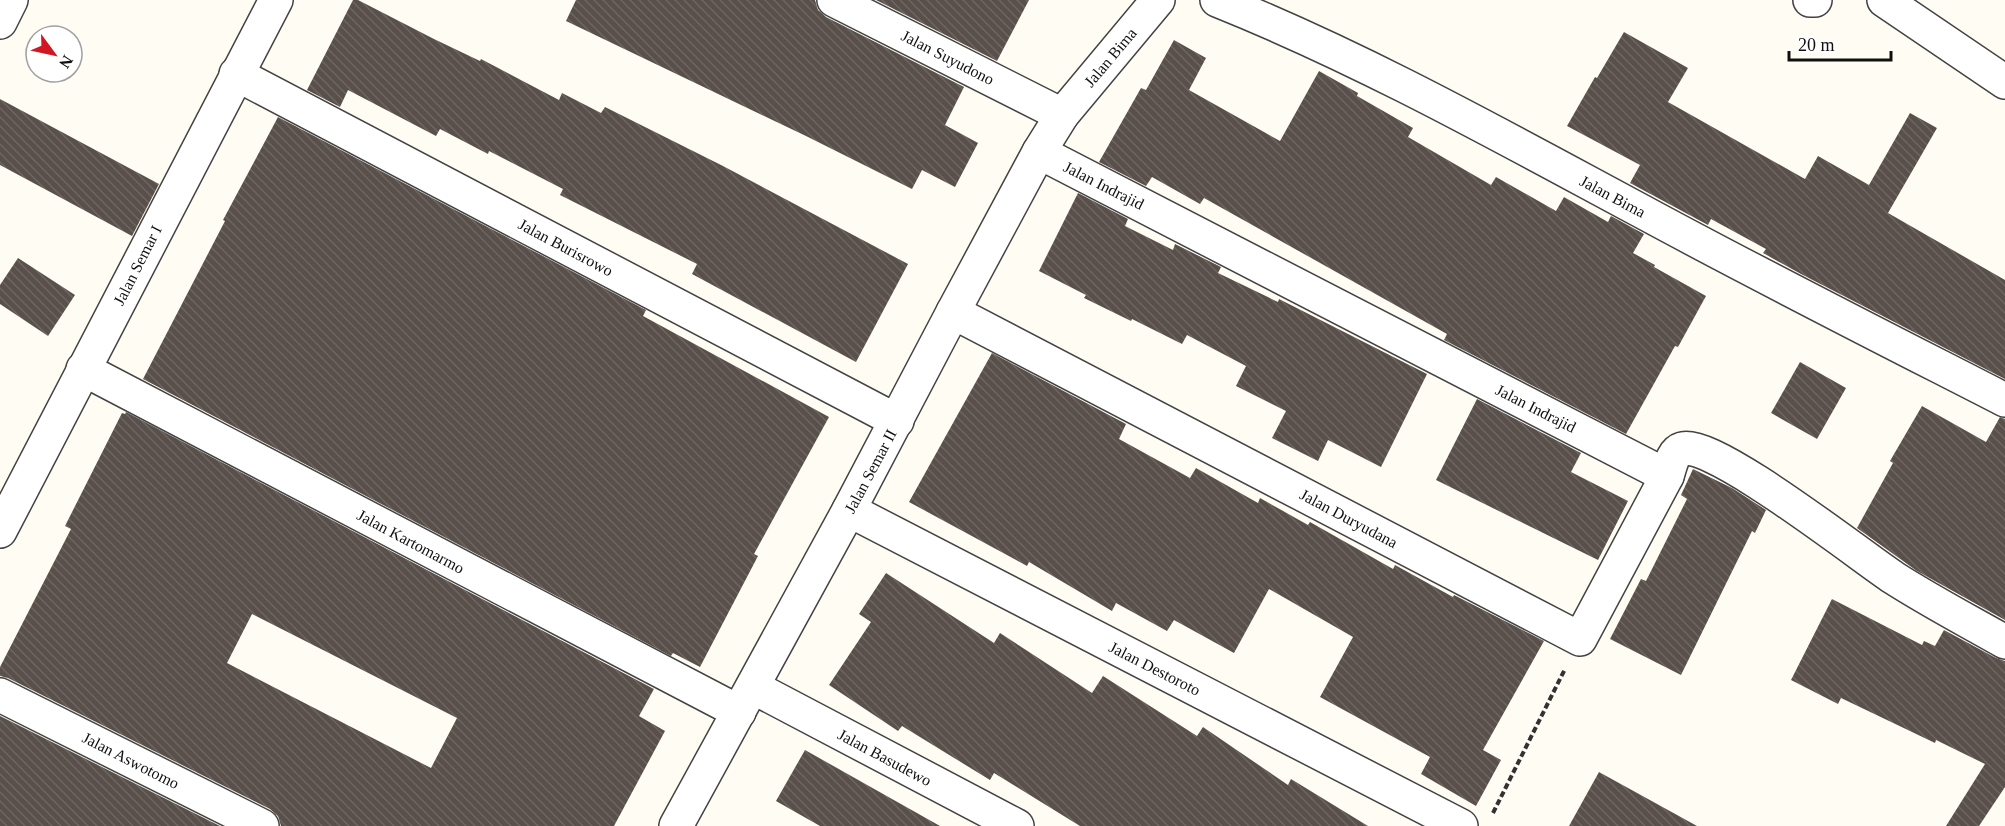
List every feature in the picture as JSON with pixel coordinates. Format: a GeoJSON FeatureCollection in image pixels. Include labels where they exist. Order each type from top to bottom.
{"type":"FeatureCollection","features":[{"type":"Feature","properties":{"kind":"street"},"geometry":{"type":"LineString","coordinates":[[0,22],[11,0]]}},
{"type":"Feature","properties":{"kind":"street","name":"Jalan Semar I"},"geometry":{"type":"LineString","coordinates":[[0,531],[276,0]]}},
{"type":"Feature","properties":{"kind":"street","name":"Jalan Suyudono"},"geometry":{"type":"LineString","coordinates":[[834,0],[1062,115]]}},
{"type":"Feature","properties":{"kind":"street","name":"Jalan Bima"},"geometry":{"type":"LineString","coordinates":[[1062,115],[1158,0]]}},
{"type":"Feature","properties":{"kind":"street","name":"Jalan Bima"},"geometry":{"type":"LineString","coordinates":[[1217,0],[1280,25],[1442,104],[1678,231],[2005,400]]}},
{"type":"Feature","properties":{"kind":"street"},"geometry":{"type":"LineString","coordinates":[[1810,0],[1815,0]]}},
{"type":"Feature","properties":{"kind":"street"},"geometry":{"type":"LineString","coordinates":[[1884,0],[2005,82]]}},
{"type":"Feature","properties":{"kind":"street","name":"Jalan Burisrowo"},"geometry":{"type":"LineString","coordinates":[[236,74],[897,421]]}},
{"type":"Feature","properties":{"kind":"street","name":"Jalan Semar II"},"geometry":{"type":"LineString","coordinates":[[676,826],[897,421],[1039,152],[1062,115]]}},
{"type":"Feature","properties":{"kind":"street","name":"Jalan Indrajid"},"geometry":{"type":"LineString","coordinates":[[1039,152],[1667,476]]}},
{"type":"Feature","properties":{"kind":"street","name":"Jalan Duryudana"},"geometry":{"type":"LineString","coordinates":[[953,312],[1581,639]]}},
{"type":"Feature","properties":{"kind":"street","name":"Jalan Kartomarmo"},"geometry":{"type":"LineString","coordinates":[[83,369],[746,699]]}},
{"type":"Feature","properties":{"kind":"street"},"geometry":{"type":"LineString","coordinates":[[1581,639],[1667,476],[1675,455],[1682,449],[1698,449],[1751,477],[1894,579],[2005,642]]}},
{"type":"Feature","properties":{"kind":"street","name":"Jalan Destoroto"},"geometry":{"type":"LineString","coordinates":[[849,510],[1409,814],[1476,821]]}},
{"type":"Feature","properties":{"kind":"street","name":"Jalan Aswotomo"},"geometry":{"type":"LineString","coordinates":[[0,694],[262,826]]}},
{"type":"Feature","properties":{"kind":"street","name":"Jalan Basudewo"},"geometry":{"type":"LineString","coordinates":[[746,699],[1017,826]]}},
{"type":"Feature","properties":{"kind":"path"},"geometry":{"type":"LineString","coordinates":[[1476,821],[1581,639]]}},
{"type":"Feature","properties":{"kind":"building"},"geometry":{"type":"Polygon","coordinates":[[[353,0],[358,0],[480,61],[481,59],[559,100],[562,93],[601,113],[605,107],[723,166],[908,264],[856,362],[692,274],[697,264],[560,195],[563,189],[489,151],[488,154],[440,129],[436,136],[348,90],[340,107],[307,90],[353,0]]]}},
{"type":"Feature","properties":{"kind":"building"},"geometry":{"type":"Polygon","coordinates":[[[576,0],[815,0],[818,10],[826,17],[964,87],[945,125],[978,143],[955,187],[922,170],[912,189],[566,21],[576,0]]]}},
{"type":"Feature","properties":{"kind":"building"},"geometry":{"type":"Polygon","coordinates":[[[876,0],[1029,0],[997,61],[876,0]]]}},
{"type":"Feature","properties":{"kind":"building"},"geometry":{"type":"Polygon","coordinates":[[[1624,32],[1688,68],[1668,102],[1805,179],[1818,156],[1869,185],[1910,113],[1937,128],[1888,213],[2005,280],[2005,379],[1801,274],[1763,253],[1766,249],[1711,219],[1708,225],[1630,183],[1640,165],[1567,126],[1624,32]]]}},
{"type":"Feature","properties":{"kind":"building"},"geometry":{"type":"Polygon","coordinates":[[[1174,40],[1206,58],[1189,90],[1280,141],[1319,71],[1413,128],[1408,137],[1491,185],[1496,177],[1556,211],[1564,197],[1608,222],[1611,216],[1644,234],[1633,253],[1706,296],[1626,434],[1444,340],[1447,334],[1204,198],[1200,204],[1152,177],[1146,186],[1099,162],[1141,88],[1146,90],[1174,40]]]}},
{"type":"Feature","properties":{"kind":"building"},"geometry":{"type":"Polygon","coordinates":[[[0,99],[159,184],[132,236],[0,165],[0,99]]]}},
{"type":"Feature","properties":{"kind":"building"},"geometry":{"type":"Polygon","coordinates":[[[278,117],[646,310],[643,316],[829,417],[754,554],[758,556],[700,667],[673,653],[671,656],[143,379],[278,117]]]}},
{"type":"Feature","properties":{"kind":"building"},"geometry":{"type":"Polygon","coordinates":[[[1078,193],[1128,219],[1125,226],[1173,250],[1175,244],[1221,267],[1218,273],[1278,302],[1279,299],[1427,374],[1381,467],[1328,440],[1318,461],[1272,438],[1286,411],[1236,386],[1246,366],[1187,335],[1182,344],[1132,319],[1131,321],[1084,298],[1086,295],[1039,271],[1078,193]]]}},
{"type":"Feature","properties":{"kind":"building"},"geometry":{"type":"Polygon","coordinates":[[[18,258],[75,295],[48,336],[0,304],[0,285],[18,258]]]}},
{"type":"Feature","properties":{"kind":"building"},"geometry":{"type":"Polygon","coordinates":[[[992,353],[1126,424],[1119,439],[1190,478],[1196,468],[1258,503],[1260,498],[1308,525],[1310,522],[1393,569],[1395,565],[1453,597],[1454,595],[1544,641],[1483,750],[1501,760],[1476,806],[1421,774],[1430,757],[1320,697],[1353,637],[1269,589],[1234,653],[1174,620],[1167,631],[1116,603],[1112,611],[1029,562],[1027,566],[909,502],[992,353]]]}},
{"type":"Feature","properties":{"kind":"building"},"geometry":{"type":"Polygon","coordinates":[[[1800,362],[1846,388],[1817,439],[1771,413],[1800,362]]]}},
{"type":"Feature","properties":{"kind":"building"},"geometry":{"type":"Polygon","coordinates":[[[1477,399],[1581,453],[1571,472],[1628,501],[1598,560],[1436,480],[1477,399]]]}},
{"type":"Feature","properties":{"kind":"building"},"geometry":{"type":"Polygon","coordinates":[[[1922,406],[1986,442],[2000,417],[2005,419],[2005,620],[1917,571],[1857,528],[1893,463],[1890,461],[1922,406]]]}},
{"type":"Feature","properties":{"kind":"building"},"geometry":{"type":"Polygon","coordinates":[[[126,412],[654,689],[639,716],[665,731],[614,826],[281,826],[278,816],[270,809],[0,676],[0,667],[71,529],[65,526],[122,413],[126,412]],[[252,614],[227,663],[431,768],[457,718],[252,614]]]}},
{"type":"Feature","properties":{"kind":"building"},"geometry":{"type":"Polygon","coordinates":[[[1693,469],[1732,488],[1766,510],[1755,533],[1752,531],[1681,675],[1610,639],[1641,579],[1646,581],[1687,499],[1681,495],[1693,469]]]}},
{"type":"Feature","properties":{"kind":"building"},"geometry":{"type":"Polygon","coordinates":[[[886,573],[994,643],[1000,633],[1092,693],[1103,676],[1197,736],[1203,727],[1288,785],[1291,779],[1368,826],[1080,826],[994,773],[990,780],[902,726],[898,731],[829,685],[871,622],[859,614],[886,573]]]}},
{"type":"Feature","properties":{"kind":"building"},"geometry":{"type":"Polygon","coordinates":[[[1832,599],[1922,645],[1924,641],[1935,646],[1944,630],[2005,661],[2005,787],[1979,826],[1946,826],[1985,764],[1841,698],[1838,704],[1791,680],[1832,599]]]}},
{"type":"Feature","properties":{"kind":"building"},"geometry":{"type":"Polygon","coordinates":[[[0,716],[220,826],[0,826],[0,716]]]}},
{"type":"Feature","properties":{"kind":"building"},"geometry":{"type":"Polygon","coordinates":[[[805,750],[940,826],[820,826],[776,801],[805,750]]]}},
{"type":"Feature","properties":{"kind":"building"},"geometry":{"type":"Polygon","coordinates":[[[1599,772],[1697,826],[1569,826],[1599,772]]]}}]}
